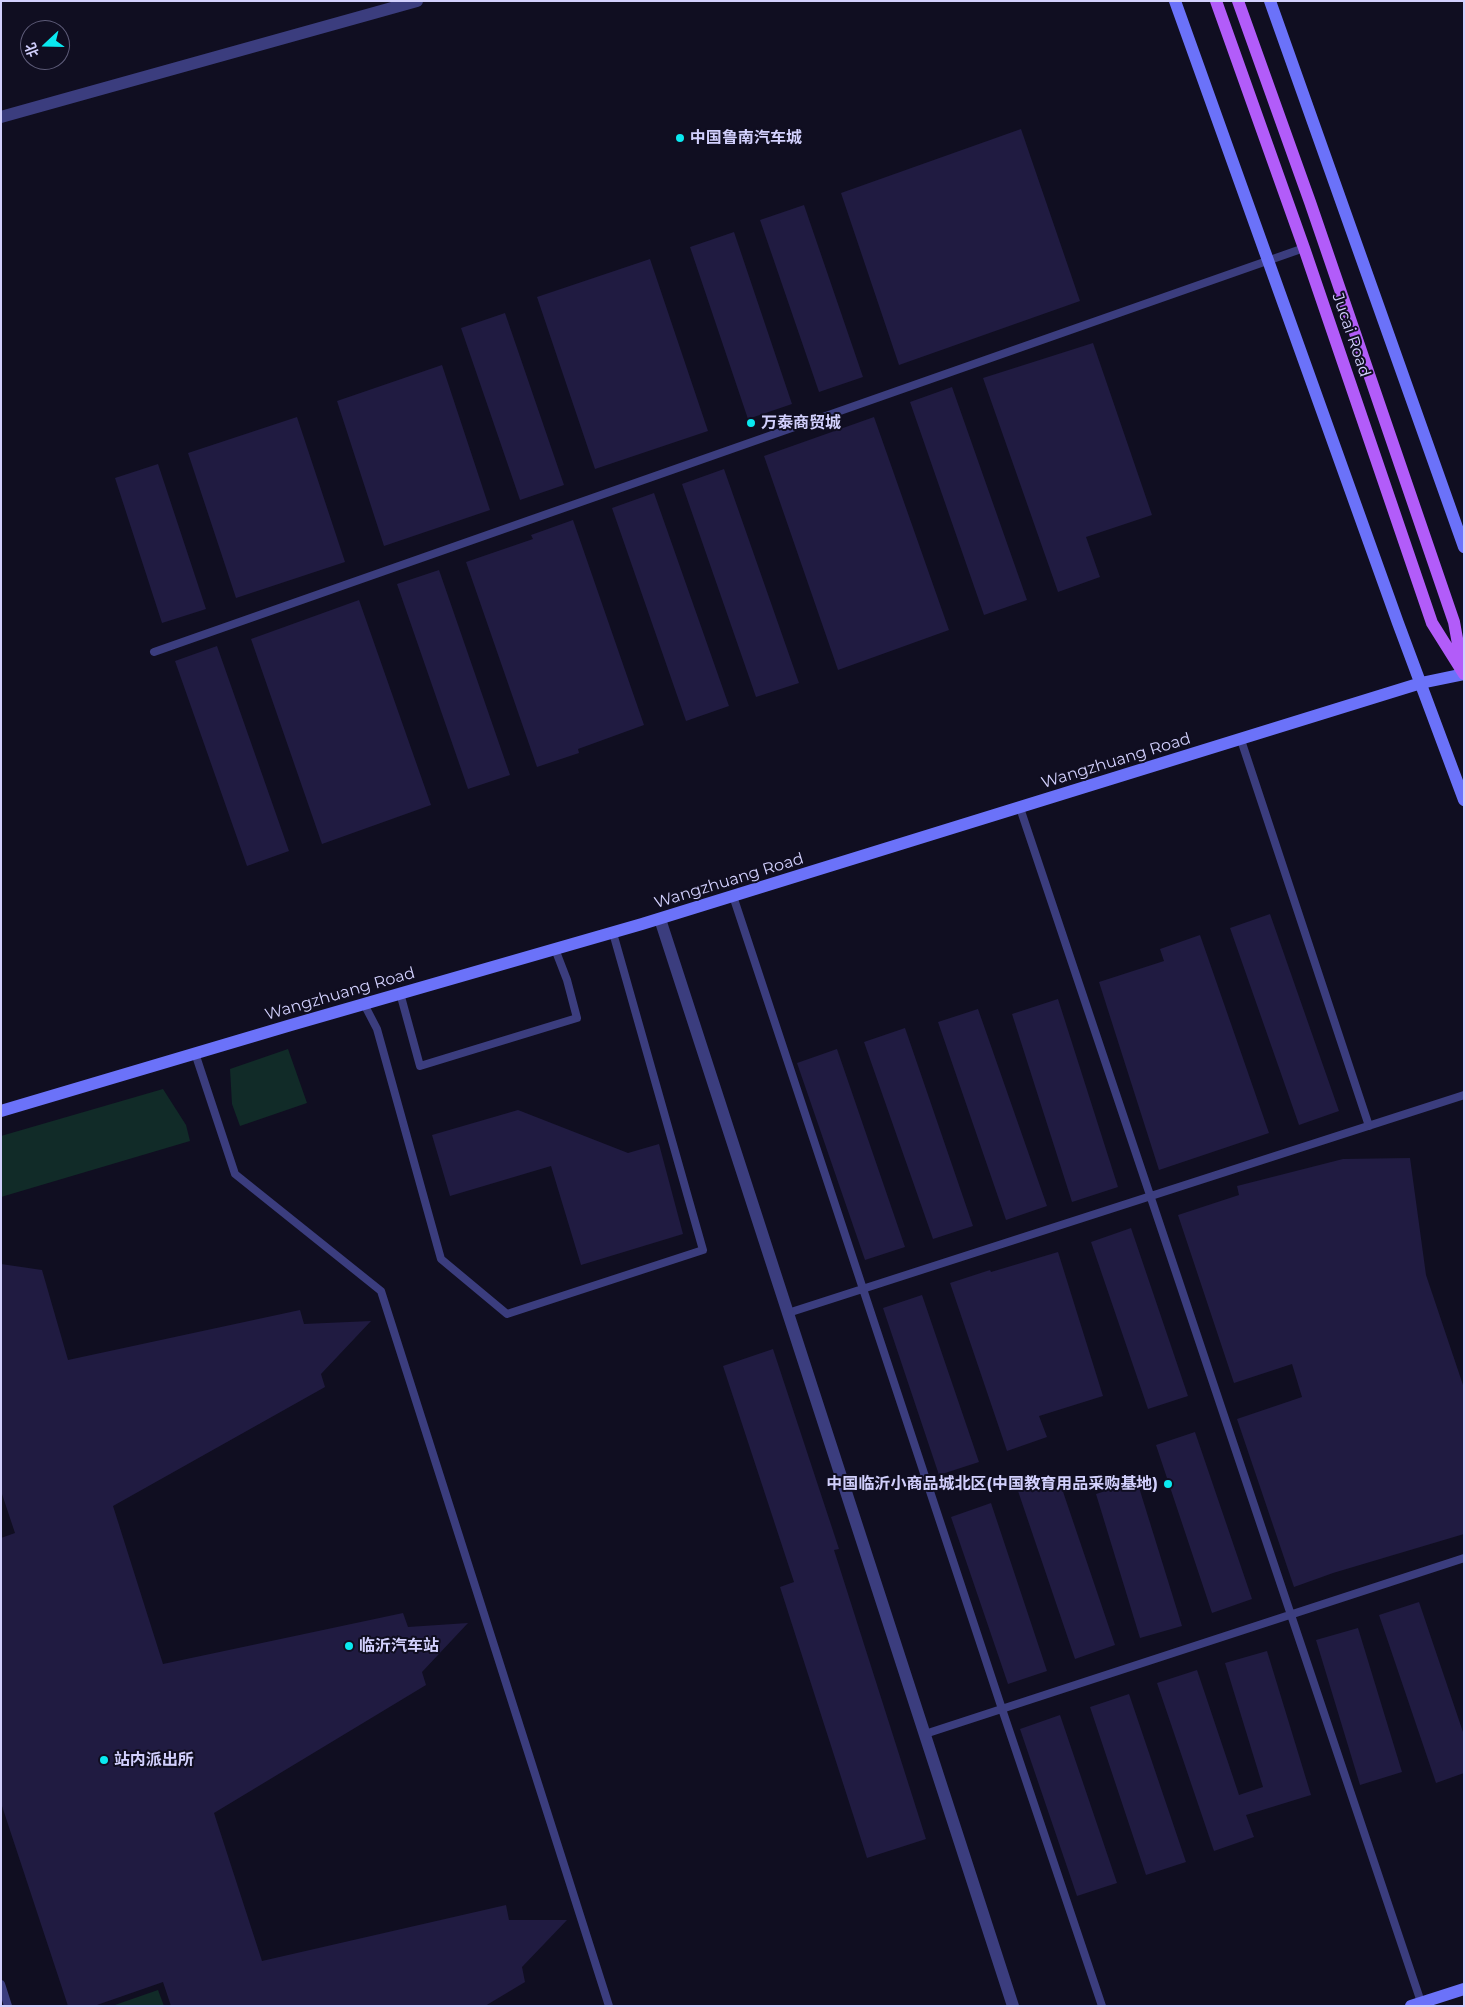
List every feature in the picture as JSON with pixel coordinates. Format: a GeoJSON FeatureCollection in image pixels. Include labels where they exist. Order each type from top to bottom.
{"type":"FeatureCollection","features":[{"type":"Feature","properties":{"kind":"main road","name":"Jucai Road"},"geometry":{"type":"LineString","coordinates":[[1216,1],[1304,248],[1432,623],[1464,674]]}},
{"type":"Feature","properties":{"kind":"main road","name":"Jucai Road"},"geometry":{"type":"LineString","coordinates":[[1238,1],[1310,202],[1454,622],[1464,674]]}},
{"type":"Feature","properties":{"kind":"street"},"geometry":{"type":"LineString","coordinates":[[1,117],[417,1]]}},
{"type":"Feature","properties":{"kind":"street"},"geometry":{"type":"LineString","coordinates":[[1175,1],[1464,800]]}},
{"type":"Feature","properties":{"kind":"street"},"geometry":{"type":"LineString","coordinates":[[1270,1],[1464,547]]}},
{"type":"Feature","properties":{"kind":"street","name":"Wangzhuang Road"},"geometry":{"type":"LineString","coordinates":[[1,1111],[194,1053],[660,919],[1421,684],[1464,674]]}},
{"type":"Feature","properties":{"kind":"street"},"geometry":{"type":"LineString","coordinates":[[660,919],[1013,2006]]}},
{"type":"Feature","properties":{"kind":"street"},"geometry":{"type":"LineString","coordinates":[[1416,2004],[1464,1988]]}},
{"type":"Feature","properties":{"kind":"lane"},"geometry":{"type":"LineString","coordinates":[[154,652],[1304,248]]}},
{"type":"Feature","properties":{"kind":"lane"},"geometry":{"type":"LineString","coordinates":[[1240,740],[1369,1126]]}},
{"type":"Feature","properties":{"kind":"lane"},"geometry":{"type":"LineString","coordinates":[[1020,808],[1290,1614],[1416,2004]]}},
{"type":"Feature","properties":{"kind":"lane"},"geometry":{"type":"LineString","coordinates":[[734,896],[1102,2006]]}},
{"type":"Feature","properties":{"kind":"lane"},"geometry":{"type":"LineString","coordinates":[[364,1004],[377,1029],[441,1259],[506,1314],[703,1250],[613,932]]}},
{"type":"Feature","properties":{"kind":"lane"},"geometry":{"type":"LineString","coordinates":[[400,993],[420,1066],[577,1018],[567,980],[554,949]]}},
{"type":"Feature","properties":{"kind":"lane"},"geometry":{"type":"LineString","coordinates":[[194,1053],[235,1174],[381,1291],[610,2006]]}},
{"type":"Feature","properties":{"kind":"lane"},"geometry":{"type":"LineString","coordinates":[[788,1313],[1464,1095]]}},
{"type":"Feature","properties":{"kind":"lane"},"geometry":{"type":"LineString","coordinates":[[925,1734],[1464,1558]]}},
{"type":"Feature","properties":{"kind":"lane"},"geometry":{"type":"LineString","coordinates":[[1,1984],[8,2006]]}},
{"type":"Feature","properties":{"kind":"green space"},"geometry":{"type":"Polygon","coordinates":[[[288,1049],[307,1103],[240,1126],[232,1104],[230,1069],[288,1049]]]}},
{"type":"Feature","properties":{"kind":"green space"},"geometry":{"type":"Polygon","coordinates":[[[163,1089],[186,1125],[190,1141],[1,1197],[1,1136],[163,1089]]]}},
{"type":"Feature","properties":{"kind":"green space"},"geometry":{"type":"Polygon","coordinates":[[[158,1990],[164,2006],[112,2006],[158,1990]]]}},
{"type":"Feature","properties":{"kind":"building"},"geometry":{"type":"Polygon","coordinates":[[[1021,129],[1080,301],[899,365],[841,193],[1021,129]]]}},
{"type":"Feature","properties":{"kind":"building"},"geometry":{"type":"Polygon","coordinates":[[[804,205],[863,377],[819,392],[760,220],[804,205]]]}},
{"type":"Feature","properties":{"kind":"building"},"geometry":{"type":"Polygon","coordinates":[[[734,232],[792,404],[748,419],[690,247],[734,232]]]}},
{"type":"Feature","properties":{"kind":"building"},"geometry":{"type":"Polygon","coordinates":[[[650,259],[708,431],[595,469],[537,297],[650,259]]]}},
{"type":"Feature","properties":{"kind":"building"},"geometry":{"type":"Polygon","coordinates":[[[505,313],[564,485],[520,500],[461,328],[505,313]]]}},
{"type":"Feature","properties":{"kind":"building"},"geometry":{"type":"Polygon","coordinates":[[[1093,343],[1152,515],[1086,537],[1100,577],[1058,592],[983,378],[1093,343]]]}},
{"type":"Feature","properties":{"kind":"building"},"geometry":{"type":"Polygon","coordinates":[[[442,365],[490,510],[384,546],[337,401],[442,365]]]}},
{"type":"Feature","properties":{"kind":"building"},"geometry":{"type":"Polygon","coordinates":[[[952,387],[1027,600],[984,615],[910,402],[952,387]]]}},
{"type":"Feature","properties":{"kind":"building"},"geometry":{"type":"Polygon","coordinates":[[[297,417],[345,562],[236,598],[188,453],[297,417]]]}},
{"type":"Feature","properties":{"kind":"building"},"geometry":{"type":"Polygon","coordinates":[[[874,417],[949,630],[838,670],[764,456],[874,417]]]}},
{"type":"Feature","properties":{"kind":"building"},"geometry":{"type":"Polygon","coordinates":[[[158,464],[206,609],[162,623],[115,478],[158,464]]]}},
{"type":"Feature","properties":{"kind":"building"},"geometry":{"type":"Polygon","coordinates":[[[724,469],[799,683],[756,697],[682,484],[724,469]]]}},
{"type":"Feature","properties":{"kind":"building"},"geometry":{"type":"Polygon","coordinates":[[[654,493],[729,706],[686,721],[612,508],[654,493]]]}},
{"type":"Feature","properties":{"kind":"building"},"geometry":{"type":"Polygon","coordinates":[[[573,520],[644,725],[578,749],[579,753],[537,767],[466,562],[533,539],[531,535],[573,520]]]}},
{"type":"Feature","properties":{"kind":"building"},"geometry":{"type":"Polygon","coordinates":[[[439,570],[510,775],[468,789],[397,584],[439,570]]]}},
{"type":"Feature","properties":{"kind":"building"},"geometry":{"type":"Polygon","coordinates":[[[359,600],[431,805],[322,844],[251,639],[359,600]]]}},
{"type":"Feature","properties":{"kind":"building"},"geometry":{"type":"Polygon","coordinates":[[[217,646],[289,851],[247,866],[175,661],[217,646]]]}},
{"type":"Feature","properties":{"kind":"building"},"geometry":{"type":"Polygon","coordinates":[[[1270,914],[1339,1111],[1299,1125],[1230,928],[1270,914]]]}},
{"type":"Feature","properties":{"kind":"building"},"geometry":{"type":"Polygon","coordinates":[[[1200,935],[1269,1133],[1159,1170],[1099,982],[1164,961],[1160,949],[1200,935]]]}},
{"type":"Feature","properties":{"kind":"building"},"geometry":{"type":"Polygon","coordinates":[[[1058,999],[1118,1187],[1072,1202],[1012,1014],[1058,999]]]}},
{"type":"Feature","properties":{"kind":"building"},"geometry":{"type":"Polygon","coordinates":[[[978,1009],[1047,1206],[1006,1220],[938,1022],[978,1009]]]}},
{"type":"Feature","properties":{"kind":"building"},"geometry":{"type":"Polygon","coordinates":[[[905,1028],[973,1226],[933,1239],[864,1042],[905,1028]]]}},
{"type":"Feature","properties":{"kind":"building"},"geometry":{"type":"Polygon","coordinates":[[[837,1049],[905,1247],[865,1260],[797,1063],[837,1049]]]}},
{"type":"Feature","properties":{"kind":"building"},"geometry":{"type":"Polygon","coordinates":[[[518,1110],[628,1153],[659,1144],[683,1234],[581,1265],[551,1166],[450,1196],[432,1135],[518,1110]]]}},
{"type":"Feature","properties":{"kind":"building"},"geometry":{"type":"Polygon","coordinates":[[[1410,1158],[1426,1275],[1464,1388],[1464,1534],[1333,1573],[1294,1587],[1237,1419],[1302,1397],[1292,1364],[1234,1383],[1178,1215],[1239,1195],[1237,1186],[1343,1159],[1410,1158]]]}},
{"type":"Feature","properties":{"kind":"building"},"geometry":{"type":"Polygon","coordinates":[[[1131,1228],[1188,1396],[1148,1409],[1091,1242],[1131,1228]]]}},
{"type":"Feature","properties":{"kind":"building"},"geometry":{"type":"Polygon","coordinates":[[[1058,1252],[1103,1396],[1039,1416],[1047,1437],[1007,1451],[950,1283],[1058,1252]]]}},
{"type":"Feature","properties":{"kind":"building","name":"临沂汽车站"},"geometry":{"type":"Polygon","coordinates":[[[1,1264],[42,1270],[68,1360],[300,1310],[304,1324],[371,1321],[321,1374],[325,1387],[113,1506],[163,1664],[403,1613],[408,1627],[468,1623],[422,1672],[426,1685],[214,1813],[262,1961],[506,1905],[509,1920],[567,1920],[522,1967],[525,1982],[485,2006],[171,2006],[163,1982],[94,2006],[68,2006],[1,1803],[1,1538],[15,1533],[1,1491],[1,1264]]]}},
{"type":"Feature","properties":{"kind":"building"},"geometry":{"type":"Polygon","coordinates":[[[922,1295],[979,1462],[939,1475],[883,1308],[922,1295]]]}},
{"type":"Feature","properties":{"kind":"building"},"geometry":{"type":"Polygon","coordinates":[[[773,1349],[839,1549],[834,1550],[926,1839],[867,1858],[780,1587],[794,1582],[723,1366],[773,1349]]]}},
{"type":"Feature","properties":{"kind":"building"},"geometry":{"type":"Polygon","coordinates":[[[1195,1432],[1252,1599],[1212,1613],[1156,1445],[1195,1432]]]}},
{"type":"Feature","properties":{"kind":"building"},"geometry":{"type":"Polygon","coordinates":[[[1058,1477],[1115,1645],[1075,1659],[1018,1491],[1058,1477]]]}},
{"type":"Feature","properties":{"kind":"building"},"geometry":{"type":"Polygon","coordinates":[[[1137,1481],[1182,1626],[1140,1638],[1096,1494],[1137,1481]]]}},
{"type":"Feature","properties":{"kind":"building"},"geometry":{"type":"Polygon","coordinates":[[[991,1503],[1047,1671],[1008,1684],[951,1517],[991,1503]]]}},
{"type":"Feature","properties":{"kind":"building"},"geometry":{"type":"Polygon","coordinates":[[[1419,1602],[1464,1735],[1464,1773],[1436,1783],[1379,1615],[1419,1602]]]}},
{"type":"Feature","properties":{"kind":"building"},"geometry":{"type":"Polygon","coordinates":[[[1358,1628],[1402,1772],[1360,1785],[1316,1640],[1358,1628]]]}},
{"type":"Feature","properties":{"kind":"building"},"geometry":{"type":"Polygon","coordinates":[[[1267,1651],[1311,1795],[1246,1815],[1254,1837],[1214,1851],[1157,1683],[1197,1670],[1239,1795],[1263,1787],[1225,1663],[1267,1651]]]}},
{"type":"Feature","properties":{"kind":"building"},"geometry":{"type":"Polygon","coordinates":[[[1129,1694],[1186,1862],[1146,1875],[1090,1707],[1129,1694]]]}},
{"type":"Feature","properties":{"kind":"building"},"geometry":{"type":"Polygon","coordinates":[[[1060,1715],[1117,1883],[1077,1896],[1020,1729],[1060,1715]]]}},
{"type":"Feature","properties":{"kind":"place","name":"中国鲁南汽车城"},"geometry":{"type":"Point","coordinates":[680,138]}},
{"type":"Feature","properties":{"kind":"place","name":"万泰商贸城"},"geometry":{"type":"Point","coordinates":[751,423]}},
{"type":"Feature","properties":{"kind":"place","name":"中国临沂小商品城北区(中国教育用品采购基地)"},"geometry":{"type":"Point","coordinates":[1168,1484]}},
{"type":"Feature","properties":{"kind":"place","name":"临沂汽车站"},"geometry":{"type":"Point","coordinates":[349,1646]}},
{"type":"Feature","properties":{"kind":"place","name":"站内派出所"},"geometry":{"type":"Point","coordinates":[104,1760]}}]}
